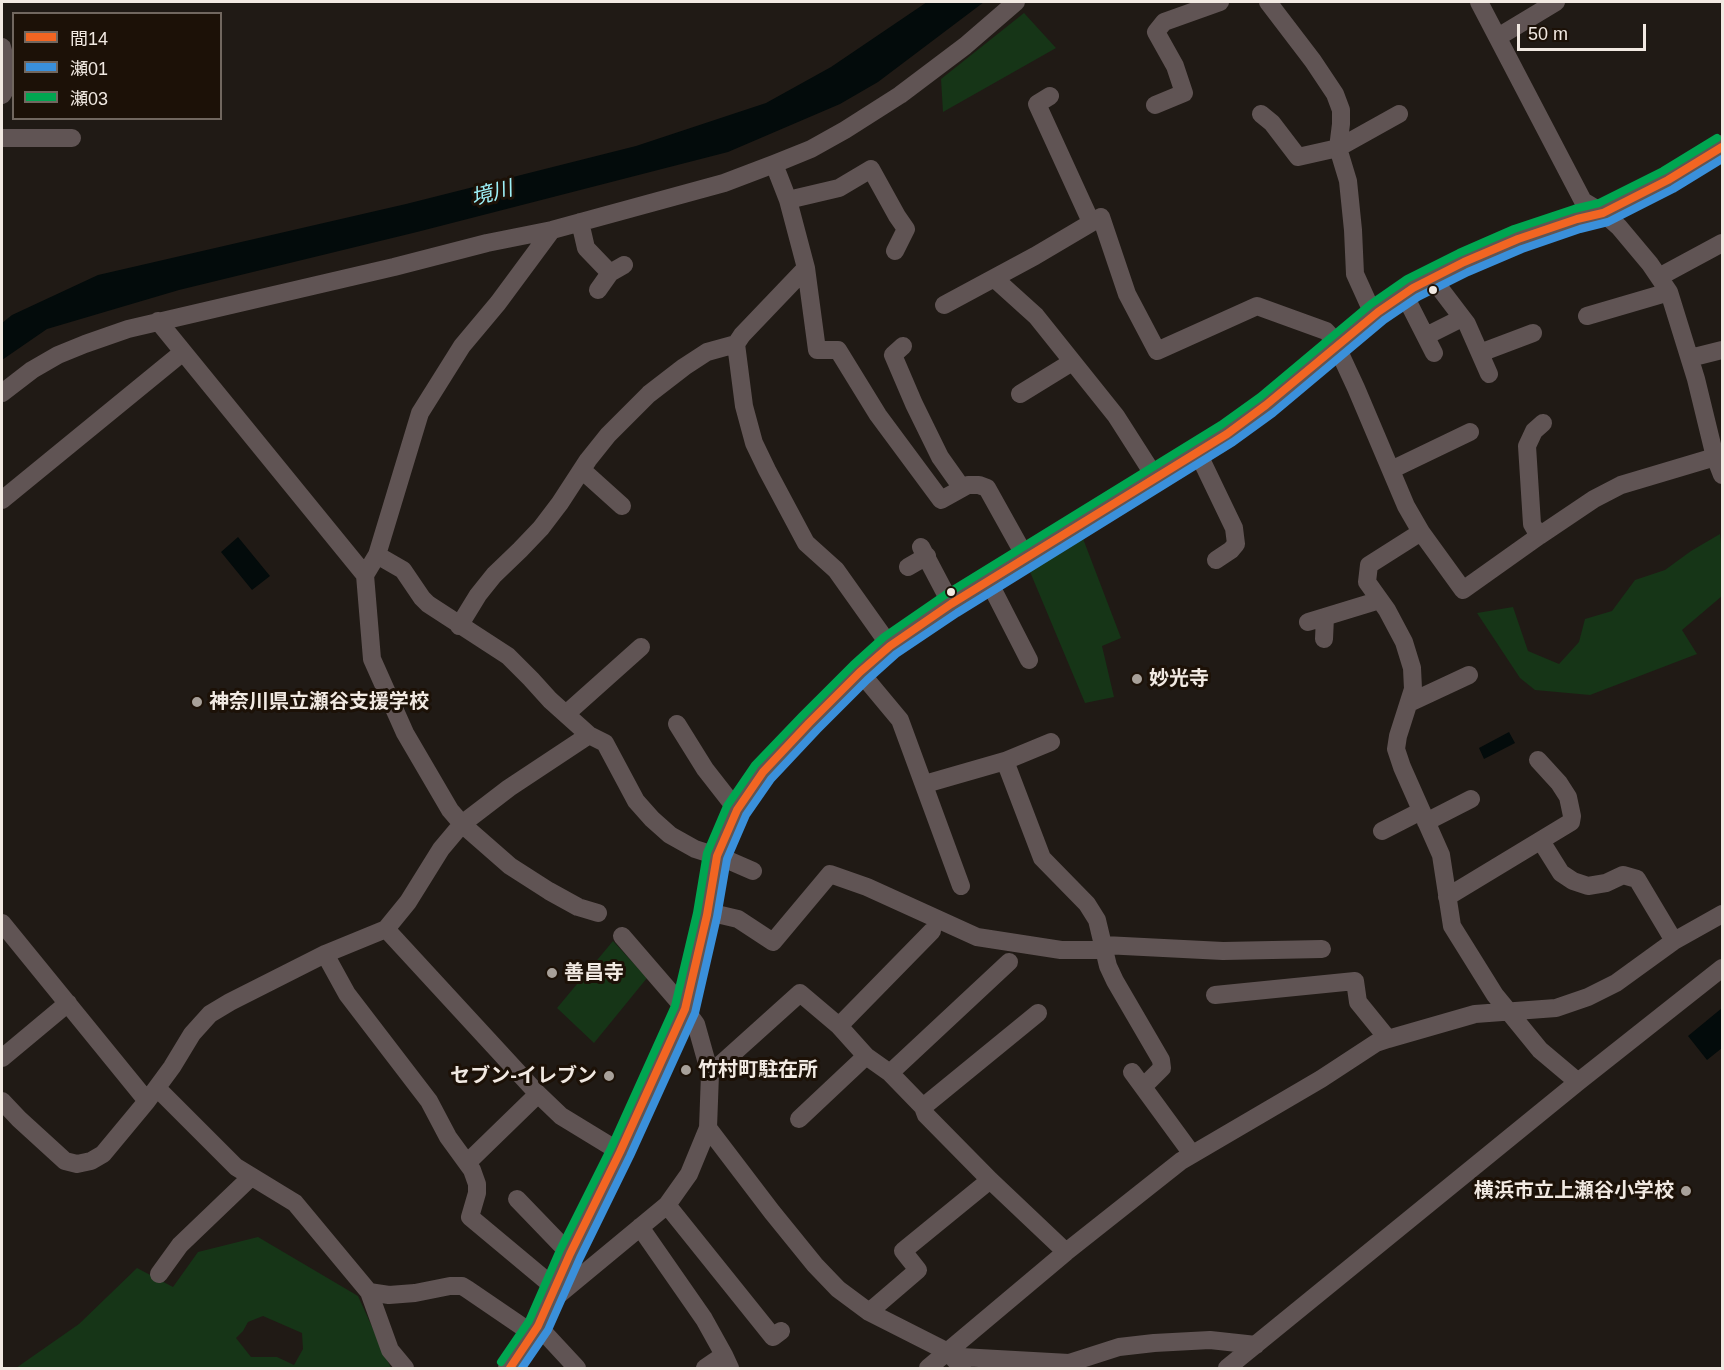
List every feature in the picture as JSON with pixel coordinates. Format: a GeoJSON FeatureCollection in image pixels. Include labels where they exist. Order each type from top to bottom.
{"type":"FeatureCollection","features":[{"type":"Feature","properties":{"kind":"main road"},"geometry":{"type":"LineString","coordinates":[[510,1368],[535,1330],[686,1009],[708,912],[718,854],[737,810],[763,772],[809,723],[860,672],[890,646],[951,604],[1227,434],[1404,294],[1464,262],[1518,239],[1577,219],[1603,213],[1668,180],[1722,147]]}},
{"type":"Feature","properties":{"kind":"street"},"geometry":{"type":"LineString","coordinates":[[2,393],[32,370],[58,355],[128,329],[487,243],[552,230],[723,183],[774,164],[811,149],[900,95],[965,46],[1016,2]]}},
{"type":"Feature","properties":{"kind":"street"},"geometry":{"type":"LineString","coordinates":[[1155,105],[1184,93],[1175,66],[1156,32],[1164,22],[1220,2]]}},
{"type":"Feature","properties":{"kind":"street"},"geometry":{"type":"LineString","coordinates":[[1479,2],[1583,201],[1603,213],[1619,227],[1664,284],[1716,431],[1715,457],[1722,475]]}},
{"type":"Feature","properties":{"kind":"street"},"geometry":{"type":"LineString","coordinates":[[1498,37],[1557,2]]}},
{"type":"Feature","properties":{"kind":"street"},"geometry":{"type":"LineString","coordinates":[[1272,3],[1335,94],[1341,110],[1338,148],[1348,181],[1355,274],[1374,316]]}},
{"type":"Feature","properties":{"kind":"street"},"geometry":{"type":"LineString","coordinates":[[2,47],[8,69],[2,95]]}},
{"type":"Feature","properties":{"kind":"street"},"geometry":{"type":"LineString","coordinates":[[1038,103],[1091,222]]}},
{"type":"Feature","properties":{"kind":"street"},"geometry":{"type":"LineString","coordinates":[[1261,114],[1272,123],[1298,157],[1338,148],[1399,114]]}},
{"type":"Feature","properties":{"kind":"street"},"geometry":{"type":"LineString","coordinates":[[2,138],[72,138]]}},
{"type":"Feature","properties":{"kind":"street"},"geometry":{"type":"LineString","coordinates":[[774,164],[788,200],[806,268],[817,350],[838,350],[878,415],[941,500],[968,486],[979,485],[987,488],[1026,558]]}},
{"type":"Feature","properties":{"kind":"street"},"geometry":{"type":"LineString","coordinates":[[788,200],[839,188],[871,169],[897,216],[910,224],[895,251]]}},
{"type":"Feature","properties":{"kind":"street"},"geometry":{"type":"LineString","coordinates":[[944,305],[995,279],[1101,218],[1127,294],[1157,351],[1257,306],[1326,330],[1338,346],[1406,506],[1421,532],[1463,590],[1594,499],[1621,485],[1715,457]]}},
{"type":"Feature","properties":{"kind":"street"},"geometry":{"type":"LineString","coordinates":[[580,222],[586,248],[617,269],[598,290]]}},
{"type":"Feature","properties":{"kind":"street"},"geometry":{"type":"LineString","coordinates":[[364,575],[377,555],[420,412],[462,346],[498,303],[552,230]]}},
{"type":"Feature","properties":{"kind":"street"},"geometry":{"type":"LineString","coordinates":[[1587,316],[1664,284],[1722,243]]}},
{"type":"Feature","properties":{"kind":"street"},"geometry":{"type":"LineString","coordinates":[[459,626],[494,574],[541,528],[608,435],[649,394],[684,367],[707,352],[736,344],[806,268]]}},
{"type":"Feature","properties":{"kind":"street"},"geometry":{"type":"LineString","coordinates":[[1432,278],[1467,324],[1489,374]]}},
{"type":"Feature","properties":{"kind":"street"},"geometry":{"type":"LineString","coordinates":[[995,279],[1036,316],[1116,416],[1155,477]]}},
{"type":"Feature","properties":{"kind":"street"},"geometry":{"type":"LineString","coordinates":[[1404,294],[1434,352]]}},
{"type":"Feature","properties":{"kind":"street"},"geometry":{"type":"LineString","coordinates":[[1426,336],[1462,318]]}},
{"type":"Feature","properties":{"kind":"street"},"geometry":{"type":"LineString","coordinates":[[158,321],[364,575],[372,659],[405,733],[450,810],[462,824],[510,866],[578,907],[598,913]]}},
{"type":"Feature","properties":{"kind":"street"},"geometry":{"type":"LineString","coordinates":[[1480,353],[1533,333]]}},
{"type":"Feature","properties":{"kind":"street"},"geometry":{"type":"LineString","coordinates":[[736,344],[744,406],[754,443],[771,477],[806,543],[836,570],[890,646]]}},
{"type":"Feature","properties":{"kind":"street"},"geometry":{"type":"LineString","coordinates":[[903,346],[893,355],[940,457],[962,488]]}},
{"type":"Feature","properties":{"kind":"street"},"geometry":{"type":"LineString","coordinates":[[1690,358],[1722,350]]}},
{"type":"Feature","properties":{"kind":"street"},"geometry":{"type":"LineString","coordinates":[[2,500],[183,352]]}},
{"type":"Feature","properties":{"kind":"street"},"geometry":{"type":"LineString","coordinates":[[1020,394],[1072,362]]}},
{"type":"Feature","properties":{"kind":"street"},"geometry":{"type":"LineString","coordinates":[[1539,536],[1532,524],[1527,446],[1534,431],[1544,423]]}},
{"type":"Feature","properties":{"kind":"street"},"geometry":{"type":"LineString","coordinates":[[1391,470],[1470,432]]}},
{"type":"Feature","properties":{"kind":"street"},"geometry":{"type":"LineString","coordinates":[[1197,451],[1234,528],[1236,544],[1216,560]]}},
{"type":"Feature","properties":{"kind":"street"},"geometry":{"type":"LineString","coordinates":[[582,470],[622,507]]}},
{"type":"Feature","properties":{"kind":"street"},"geometry":{"type":"LineString","coordinates":[[1421,532],[1369,565],[1367,582],[1387,610],[1404,642],[1412,668],[1413,689],[1396,749],[1441,855],[1452,926],[1482,976],[1509,1012],[1540,1050],[1578,1082]]}},
{"type":"Feature","properties":{"kind":"street"},"geometry":{"type":"LineString","coordinates":[[908,567],[924,552],[951,604]]}},
{"type":"Feature","properties":{"kind":"street"},"geometry":{"type":"LineString","coordinates":[[377,555],[403,570],[428,604],[508,656],[588,735],[605,743],[636,801],[670,835],[695,849],[718,854],[753,871]]}},
{"type":"Feature","properties":{"kind":"street"},"geometry":{"type":"LineString","coordinates":[[988,582],[1029,660]]}},
{"type":"Feature","properties":{"kind":"street"},"geometry":{"type":"LineString","coordinates":[[1324,639],[1317,619],[1380,600]]}},
{"type":"Feature","properties":{"kind":"street"},"geometry":{"type":"LineString","coordinates":[[566,714],[641,647]]}},
{"type":"Feature","properties":{"kind":"street"},"geometry":{"type":"LineString","coordinates":[[860,672],[900,720],[961,886]]}},
{"type":"Feature","properties":{"kind":"street"},"geometry":{"type":"LineString","coordinates":[[1409,703],[1469,675]]}},
{"type":"Feature","properties":{"kind":"street"},"geometry":{"type":"LineString","coordinates":[[677,724],[705,769],[737,810]]}},
{"type":"Feature","properties":{"kind":"street"},"geometry":{"type":"LineString","coordinates":[[2,1101],[65,1161],[77,1164],[91,1161],[103,1154],[152,1095],[192,1034],[210,1014],[326,954],[386,929],[408,902],[441,849],[462,824],[509,788],[588,735]]}},
{"type":"Feature","properties":{"kind":"street"},"geometry":{"type":"LineString","coordinates":[[925,784],[1005,761],[1051,742]]}},
{"type":"Feature","properties":{"kind":"street"},"geometry":{"type":"LineString","coordinates":[[1447,897],[1571,822],[1568,797],[1540,759]]}},
{"type":"Feature","properties":{"kind":"street"},"geometry":{"type":"LineString","coordinates":[[1005,761],[1042,858],[1087,904],[1097,920],[1114,981],[1161,1060],[1162,1068],[1144,1086]]}},
{"type":"Feature","properties":{"kind":"street"},"geometry":{"type":"LineString","coordinates":[[1382,831],[1471,799]]}},
{"type":"Feature","properties":{"kind":"street"},"geometry":{"type":"LineString","coordinates":[[1541,841],[1561,873],[1573,881],[1588,886],[1606,883],[1623,875],[1636,879],[1674,941]]}},
{"type":"Feature","properties":{"kind":"street"},"geometry":{"type":"LineString","coordinates":[[708,912],[738,919],[774,942],[830,874],[867,886],[977,937],[1061,950],[1104,948],[1223,951],[1322,949]]}},
{"type":"Feature","properties":{"kind":"street"},"geometry":{"type":"LineString","coordinates":[[928,1368],[1066,1252],[1181,1161],[1376,1044],[1475,1014],[1556,1008],[1588,997],[1616,982],[1674,941],[1722,914]]}},
{"type":"Feature","properties":{"kind":"street"},"geometry":{"type":"LineString","coordinates":[[2,923],[68,1004],[152,1095],[236,1167],[295,1203],[369,1292],[390,1350],[405,1368]]}},
{"type":"Feature","properties":{"kind":"street"},"geometry":{"type":"LineString","coordinates":[[386,929],[561,1116],[620,1152]]}},
{"type":"Feature","properties":{"kind":"street"},"geometry":{"type":"LineString","coordinates":[[839,1026],[932,931]]}},
{"type":"Feature","properties":{"kind":"street"},"geometry":{"type":"LineString","coordinates":[[326,954],[346,994],[429,1101],[448,1137],[472,1170],[477,1184],[477,1193],[470,1217],[551,1296],[667,1204],[689,1174],[708,1128],[710,1074],[696,1024],[686,1009],[622,936]]}},
{"type":"Feature","properties":{"kind":"street"},"geometry":{"type":"LineString","coordinates":[[890,1073],[1009,962]]}},
{"type":"Feature","properties":{"kind":"street"},"geometry":{"type":"LineString","coordinates":[[1227,1368],[1578,1082],[1722,968]]}},
{"type":"Feature","properties":{"kind":"street"},"geometry":{"type":"LineString","coordinates":[[1215,995],[1355,981],[1358,1002],[1388,1039]]}},
{"type":"Feature","properties":{"kind":"street"},"geometry":{"type":"LineString","coordinates":[[710,1074],[800,993],[839,1026],[866,1056],[890,1073],[923,1107],[926,1115],[1066,1252]]}},
{"type":"Feature","properties":{"kind":"street"},"geometry":{"type":"LineString","coordinates":[[2,1058],[68,1004]]}},
{"type":"Feature","properties":{"kind":"street"},"geometry":{"type":"LineString","coordinates":[[923,1107],[1038,1013]]}},
{"type":"Feature","properties":{"kind":"street"},"geometry":{"type":"LineString","coordinates":[[799,1119],[866,1056]]}},
{"type":"Feature","properties":{"kind":"street"},"geometry":{"type":"LineString","coordinates":[[1132,1072],[1192,1154]]}},
{"type":"Feature","properties":{"kind":"street"},"geometry":{"type":"LineString","coordinates":[[467,1163],[538,1094]]}},
{"type":"Feature","properties":{"kind":"street"},"geometry":{"type":"LineString","coordinates":[[708,1128],[815,1265],[838,1289],[868,1312],[948,1352],[961,1357],[1069,1363],[1119,1347],[1154,1343],[1210,1340],[1256,1345]]}},
{"type":"Feature","properties":{"kind":"street"},"geometry":{"type":"LineString","coordinates":[[159,1274],[180,1245],[251,1177]]}},
{"type":"Feature","properties":{"kind":"street"},"geometry":{"type":"LineString","coordinates":[[868,1312],[918,1270],[903,1251],[990,1180]]}},
{"type":"Feature","properties":{"kind":"street"},"geometry":{"type":"LineString","coordinates":[[517,1199],[570,1254]]}},
{"type":"Feature","properties":{"kind":"street"},"geometry":{"type":"LineString","coordinates":[[667,1204],[773,1338]]}},
{"type":"Feature","properties":{"kind":"street"},"geometry":{"type":"LineString","coordinates":[[640,1227],[704,1319],[727,1362],[705,1368]]}},
{"type":"Feature","properties":{"kind":"street"},"geometry":{"type":"LineString","coordinates":[[369,1292],[388,1295],[462,1286],[535,1330],[576,1368]]}},
{"type":"Feature","properties":{"kind":"street"},"geometry":{"type":"LineString","coordinates":[[948,1352],[962,1368]]}},
{"type":"Feature","properties":{"kind":"green space"},"geometry":{"type":"Polygon","coordinates":[[[1024,13],[1056,48],[943,112],[941,79],[1024,13]]]}},
{"type":"Feature","properties":{"kind":"green space"},"geometry":{"type":"Polygon","coordinates":[[[1720,534],[1722,596],[1682,630],[1697,654],[1590,695],[1535,690],[1520,678],[1477,613],[1513,607],[1528,651],[1559,664],[1579,642],[1585,619],[1612,611],[1635,580],[1665,570],[1720,534]]]}},
{"type":"Feature","properties":{"kind":"green space"},"geometry":{"type":"Polygon","coordinates":[[[1082,536],[1121,638],[1102,646],[1114,697],[1085,703],[1028,567],[1082,536]]]}},
{"type":"Feature","properties":{"kind":"green space"},"geometry":{"type":"Polygon","coordinates":[[[613,941],[647,978],[594,1043],[557,1008],[613,941]]]}},
{"type":"Feature","properties":{"kind":"green space"},"geometry":{"type":"Polygon","coordinates":[[[258,1237],[358,1296],[391,1368],[16,1368],[79,1324],[137,1268],[173,1287],[198,1252],[258,1237]],[[263,1316],[248,1322],[236,1338],[251,1357],[277,1357],[294,1365],[303,1349],[302,1333],[263,1316]]]}},
{"type":"Feature","properties":{"kind":"water","name":"境川"},"geometry":{"type":"Polygon","coordinates":[[[927,2],[984,2],[878,82],[840,104],[728,152],[179,290],[47,329],[2,360],[2,323],[12,315],[98,275],[406,204],[636,146],[766,103],[831,67],[927,2]]]}},
{"type":"Feature","properties":{"kind":"water"},"geometry":{"type":"Polygon","coordinates":[[[238,537],[270,576],[252,590],[221,552],[238,537]]]}},
{"type":"Feature","properties":{"kind":"water"},"geometry":{"type":"Polygon","coordinates":[[[1509,732],[1515,743],[1484,759],[1479,748],[1509,732]]]}},
{"type":"Feature","properties":{"kind":"water"},"geometry":{"type":"Polygon","coordinates":[[[1722,1008],[1722,1048],[1707,1060],[1688,1036],[1722,1008]]]}},
{"type":"Feature","properties":{"kind":"transit line","name":"瀬03"},"geometry":{"type":"LineString","coordinates":[[501,1362],[529,1321],[675,1006],[697,913],[707,853],[727,806],[755,765],[802,716],[884,637],[945,595],[1221,425],[1260,397],[1371,304],[1407,279],[1514,229],[1599,203],[1663,171],[1717,138]]}},
{"type":"Feature","properties":{"kind":"transit line","name":"間14"},"geometry":{"type":"LineString","coordinates":[[510,1368],[538,1326],[685,1009],[707,915],[717,856],[737,810],[763,772],[809,723],[860,672],[890,646],[951,604],[1227,434],[1266,405],[1378,312],[1413,288],[1464,262],[1518,239],[1577,219],[1603,213],[1668,180],[1722,147]]}},
{"type":"Feature","properties":{"kind":"transit line","name":"瀬01"},"geometry":{"type":"LineString","coordinates":[[522,1368],[548,1330],[695,1013],[717,917],[727,859],[746,815],[771,779],[817,730],[896,654],[957,613],[1233,442],[1273,413],[1384,320],[1418,297],[1522,249],[1608,222],[1673,189],[1722,159]]}},
{"type":"Feature","properties":{"kind":"place","name":"妙光寺"},"geometry":{"type":"Point","coordinates":[1137,679]}},
{"type":"Feature","properties":{"kind":"place","name":"神奈川県立瀬谷支援学校"},"geometry":{"type":"Point","coordinates":[197,702]}},
{"type":"Feature","properties":{"kind":"place","name":"善昌寺"},"geometry":{"type":"Point","coordinates":[552,973]}},
{"type":"Feature","properties":{"kind":"place","name":"竹村町駐在所"},"geometry":{"type":"Point","coordinates":[686,1070]}},
{"type":"Feature","properties":{"kind":"place","name":"セブン-イレブン"},"geometry":{"type":"Point","coordinates":[609,1076]}},
{"type":"Feature","properties":{"kind":"place","name":"横浜市立上瀬谷小学校"},"geometry":{"type":"Point","coordinates":[1686,1191]}}]}
